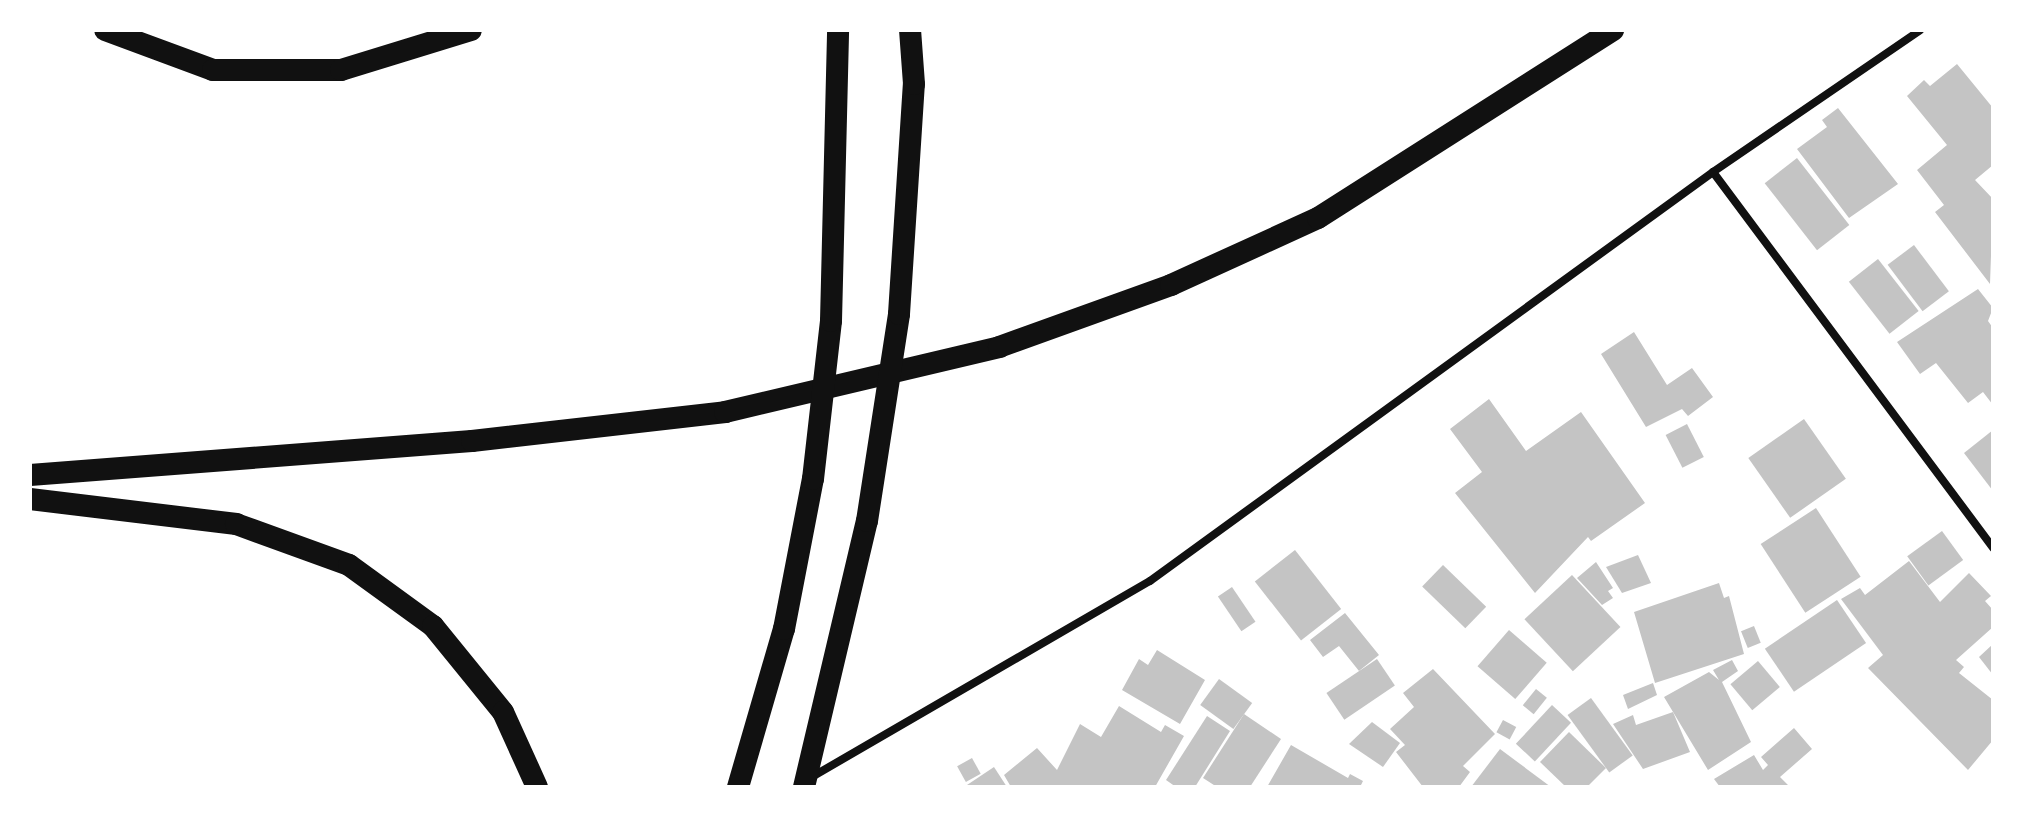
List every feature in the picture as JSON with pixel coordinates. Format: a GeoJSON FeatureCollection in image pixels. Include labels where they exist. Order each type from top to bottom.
{"type":"FeatureCollection","features":[{"type":"Feature","properties":{"kind":"highway"},"geometry":{"type":"LineString","coordinates":[[105,30],[213,70],[341,70],[471,30]]}},
{"type":"Feature","properties":{"kind":"highway"},"geometry":{"type":"LineString","coordinates":[[738,787],[784,629],[813,479],[831,321],[838,30]]}},
{"type":"Feature","properties":{"kind":"highway"},"geometry":{"type":"LineString","coordinates":[[805,783],[867,521],[899,314],[914,84],[910,30]]}},
{"type":"Feature","properties":{"kind":"highway"},"geometry":{"type":"LineString","coordinates":[[30,475],[472,441],[725,412],[999,347],[1171,285],[1318,218],[1613,30]]}},
{"type":"Feature","properties":{"kind":"highway"},"geometry":{"type":"LineString","coordinates":[[30,499],[236,524],[349,565],[433,626],[503,712],[537,787]]}},
{"type":"Feature","properties":{"kind":"street"},"geometry":{"type":"LineString","coordinates":[[805,783],[1150,581],[1713,172],[1920,30]]}},
{"type":"Feature","properties":{"kind":"street"},"geometry":{"type":"LineString","coordinates":[[1713,172],[1993,548]]}},
{"type":"Feature","properties":{"kind":"building"},"geometry":{"type":"Polygon","coordinates":[[[1957,64],[1993,108],[1993,165],[1975,180],[1993,199],[1990,284],[1935,212],[1944,205],[1917,170],[1947,145],[1907,96],[1924,80],[1930,86],[1957,64]]]}},
{"type":"Feature","properties":{"kind":"building"},"geometry":{"type":"Polygon","coordinates":[[[1838,108],[1898,184],[1849,218],[1797,149],[1827,127],[1822,120],[1838,108]]]}},
{"type":"Feature","properties":{"kind":"building"},"geometry":{"type":"Polygon","coordinates":[[[1797,158],[1849,225],[1817,250],[1765,183],[1797,158]]]}},
{"type":"Feature","properties":{"kind":"building"},"geometry":{"type":"Polygon","coordinates":[[[1914,245],[1949,291],[1923,311],[1888,265],[1914,245]]]}},
{"type":"Feature","properties":{"kind":"building"},"geometry":{"type":"Polygon","coordinates":[[[1878,259],[1919,311],[1889,334],[1849,282],[1878,259]]]}},
{"type":"Feature","properties":{"kind":"building"},"geometry":{"type":"Polygon","coordinates":[[[1978,289],[1993,308],[1988,321],[1993,328],[1993,405],[1983,392],[1968,403],[1936,363],[1920,374],[1897,342],[1978,289]]]}},
{"type":"Feature","properties":{"kind":"building"},"geometry":{"type":"Polygon","coordinates":[[[1634,332],[1667,385],[1692,368],[1713,397],[1688,416],[1682,409],[1646,427],[1601,354],[1634,332]]]}},
{"type":"Feature","properties":{"kind":"building"},"geometry":{"type":"Polygon","coordinates":[[[1489,399],[1526,451],[1581,412],[1645,503],[1591,541],[1588,537],[1535,593],[1455,493],[1482,472],[1450,429],[1489,399]]]}},
{"type":"Feature","properties":{"kind":"building"},"geometry":{"type":"Polygon","coordinates":[[[1804,419],[1846,479],[1790,518],[1748,458],[1804,419]]]}},
{"type":"Feature","properties":{"kind":"building"},"geometry":{"type":"Polygon","coordinates":[[[1687,424],[1704,457],[1682,468],[1666,435],[1687,424]]]}},
{"type":"Feature","properties":{"kind":"building"},"geometry":{"type":"Polygon","coordinates":[[[1993,430],[1993,491],[1964,453],[1993,430]]]}},
{"type":"Feature","properties":{"kind":"building"},"geometry":{"type":"Polygon","coordinates":[[[1816,508],[1861,577],[1805,613],[1761,544],[1816,508]]]}},
{"type":"Feature","properties":{"kind":"building"},"geometry":{"type":"Polygon","coordinates":[[[1942,531],[1963,560],[1928,585],[1907,556],[1942,531]]]}},
{"type":"Feature","properties":{"kind":"building"},"geometry":{"type":"Polygon","coordinates":[[[1295,550],[1341,609],[1301,640],[1255,581],[1295,550]]]}},
{"type":"Feature","properties":{"kind":"building"},"geometry":{"type":"Polygon","coordinates":[[[1638,555],[1651,583],[1622,593],[1606,567],[1638,555]]]}},
{"type":"Feature","properties":{"kind":"building"},"geometry":{"type":"Polygon","coordinates":[[[1909,561],[1940,602],[1969,573],[1991,596],[1985,601],[1993,610],[1993,627],[1956,660],[1964,667],[1959,673],[1993,700],[1993,740],[1968,770],[1868,668],[1883,655],[1841,599],[1860,588],[1865,595],[1909,561]]]}},
{"type":"Feature","properties":{"kind":"building"},"geometry":{"type":"Polygon","coordinates":[[[1596,562],[1613,588],[1608,591],[1613,598],[1602,605],[1577,578],[1596,562]]]}},
{"type":"Feature","properties":{"kind":"building"},"geometry":{"type":"Polygon","coordinates":[[[1443,565],[1486,607],[1465,628],[1422,587],[1443,565]]]}},
{"type":"Feature","properties":{"kind":"building"},"geometry":{"type":"Polygon","coordinates":[[[1572,575],[1620,627],[1573,671],[1524,619],[1572,575]]]}},
{"type":"Feature","properties":{"kind":"building"},"geometry":{"type":"Polygon","coordinates":[[[1719,583],[1724,598],[1729,596],[1744,654],[1655,683],[1634,612],[1719,583]]]}},
{"type":"Feature","properties":{"kind":"building"},"geometry":{"type":"Polygon","coordinates":[[[1232,587],[1255,622],[1241,631],[1218,597],[1232,587]]]}},
{"type":"Feature","properties":{"kind":"building"},"geometry":{"type":"Polygon","coordinates":[[[1837,600],[1866,643],[1794,692],[1765,649],[1837,600]]]}},
{"type":"Feature","properties":{"kind":"building"},"geometry":{"type":"Polygon","coordinates":[[[1345,613],[1379,655],[1359,671],[1339,646],[1323,657],[1310,640],[1345,613]]]}},
{"type":"Feature","properties":{"kind":"building"},"geometry":{"type":"Polygon","coordinates":[[[1754,626],[1761,643],[1748,648],[1741,631],[1754,626]]]}},
{"type":"Feature","properties":{"kind":"building"},"geometry":{"type":"Polygon","coordinates":[[[1509,630],[1547,663],[1515,699],[1478,666],[1509,630]]]}},
{"type":"Feature","properties":{"kind":"building"},"geometry":{"type":"Polygon","coordinates":[[[1993,644],[1993,675],[1979,657],[1993,644]]]}},
{"type":"Feature","properties":{"kind":"building"},"geometry":{"type":"Polygon","coordinates":[[[1157,650],[1205,680],[1180,724],[1122,690],[1139,659],[1148,665],[1157,650]]]}},
{"type":"Feature","properties":{"kind":"building"},"geometry":{"type":"Polygon","coordinates":[[[1377,659],[1395,686],[1344,720],[1326,693],[1377,659]]]}},
{"type":"Feature","properties":{"kind":"building"},"geometry":{"type":"Polygon","coordinates":[[[1732,660],[1738,671],[1722,682],[1751,742],[1708,770],[1664,697],[1709,672],[1719,680],[1713,670],[1732,660]]]}},
{"type":"Feature","properties":{"kind":"building"},"geometry":{"type":"Polygon","coordinates":[[[1758,661],[1780,687],[1752,710],[1730,684],[1758,661]]]}},
{"type":"Feature","properties":{"kind":"building"},"geometry":{"type":"Polygon","coordinates":[[[1433,669],[1495,734],[1463,766],[1470,772],[1459,787],[1423,787],[1396,752],[1405,745],[1390,729],[1414,707],[1403,693],[1433,669]]]}},
{"type":"Feature","properties":{"kind":"building"},"geometry":{"type":"Polygon","coordinates":[[[1219,679],[1252,703],[1233,729],[1200,705],[1219,679]]]}},
{"type":"Feature","properties":{"kind":"building"},"geometry":{"type":"Polygon","coordinates":[[[1653,683],[1657,695],[1628,709],[1623,695],[1653,683]]]}},
{"type":"Feature","properties":{"kind":"building"},"geometry":{"type":"Polygon","coordinates":[[[1536,689],[1547,698],[1534,714],[1523,705],[1536,689]]]}},
{"type":"Feature","properties":{"kind":"building"},"geometry":{"type":"Polygon","coordinates":[[[1591,698],[1633,755],[1609,772],[1568,715],[1591,698]]]}},
{"type":"Feature","properties":{"kind":"building"},"geometry":{"type":"Polygon","coordinates":[[[1552,705],[1571,723],[1535,761],[1516,744],[1552,705]]]}},
{"type":"Feature","properties":{"kind":"building"},"geometry":{"type":"Polygon","coordinates":[[[1119,706],[1161,732],[1165,725],[1184,736],[1155,787],[1011,787],[1004,775],[1037,748],[1057,770],[1080,724],[1101,737],[1119,706]]]}},
{"type":"Feature","properties":{"kind":"building"},"geometry":{"type":"Polygon","coordinates":[[[1673,712],[1690,752],[1643,769],[1613,724],[1633,715],[1636,725],[1673,712]]]}},
{"type":"Feature","properties":{"kind":"building"},"geometry":{"type":"Polygon","coordinates":[[[1244,714],[1281,739],[1250,787],[1217,787],[1203,778],[1244,714]]]}},
{"type":"Feature","properties":{"kind":"building"},"geometry":{"type":"Polygon","coordinates":[[[1207,716],[1230,731],[1195,787],[1176,787],[1166,780],[1207,716]]]}},
{"type":"Feature","properties":{"kind":"building"},"geometry":{"type":"Polygon","coordinates":[[[1503,720],[1516,727],[1510,739],[1496,732],[1503,720]]]}},
{"type":"Feature","properties":{"kind":"building"},"geometry":{"type":"Polygon","coordinates":[[[1372,722],[1400,743],[1383,767],[1349,744],[1372,722]]]}},
{"type":"Feature","properties":{"kind":"building"},"geometry":{"type":"Polygon","coordinates":[[[1794,728],[1812,749],[1780,777],[1790,787],[1720,787],[1714,779],[1754,755],[1763,770],[1768,765],[1761,757],[1794,728]]]}},
{"type":"Feature","properties":{"kind":"building"},"geometry":{"type":"Polygon","coordinates":[[[1569,732],[1606,768],[1587,787],[1566,787],[1540,762],[1569,732]]]}},
{"type":"Feature","properties":{"kind":"building"},"geometry":{"type":"Polygon","coordinates":[[[1291,745],[1348,778],[1350,774],[1363,781],[1360,787],[1267,787],[1291,745]]]}},
{"type":"Feature","properties":{"kind":"building"},"geometry":{"type":"Polygon","coordinates":[[[1500,749],[1551,787],[1471,787],[1500,749]]]}},
{"type":"Feature","properties":{"kind":"building"},"geometry":{"type":"Polygon","coordinates":[[[972,758],[981,774],[966,782],[957,766],[972,758]]]}},
{"type":"Feature","properties":{"kind":"building"},"geometry":{"type":"Polygon","coordinates":[[[994,767],[1007,787],[964,787],[994,767]]]}}]}
